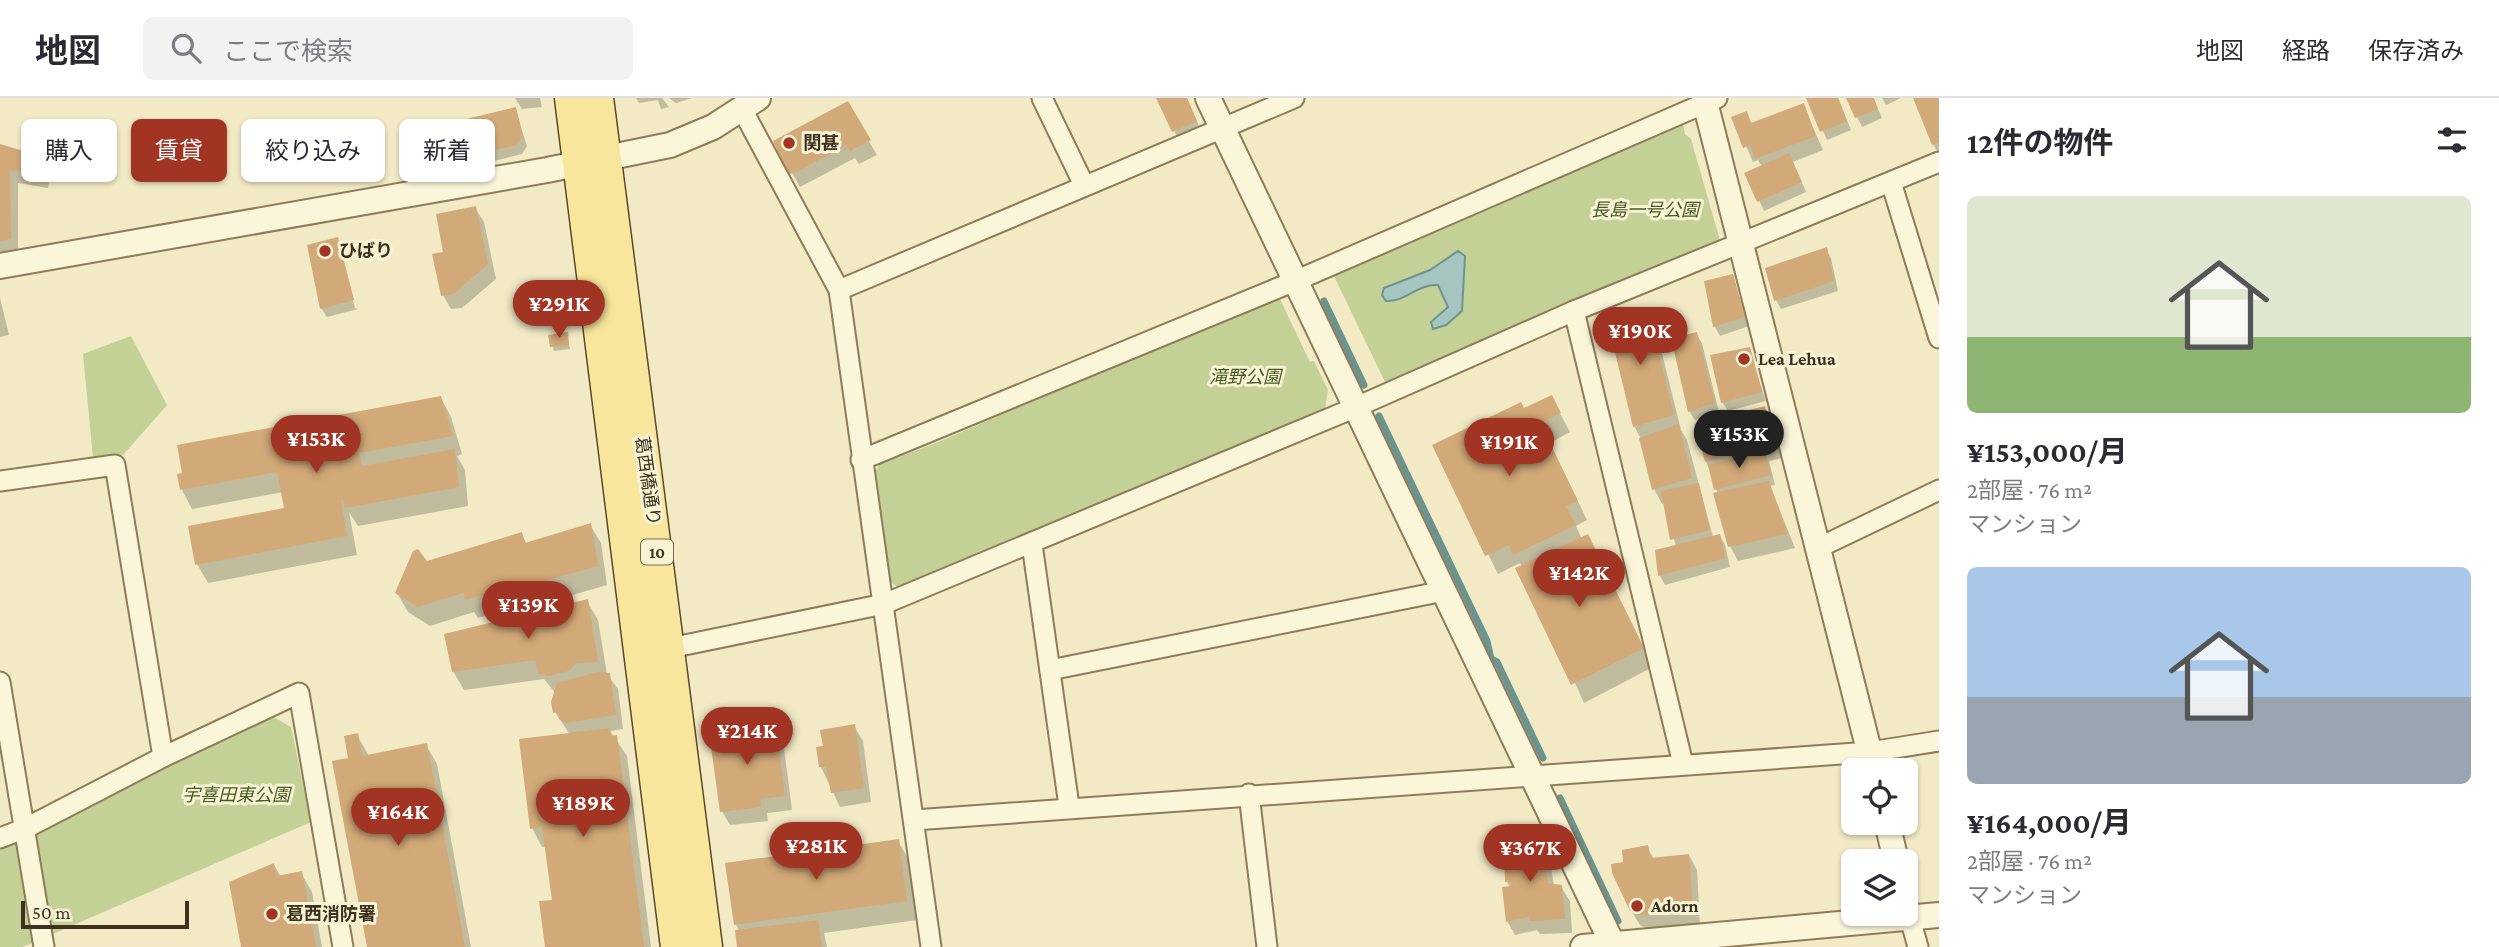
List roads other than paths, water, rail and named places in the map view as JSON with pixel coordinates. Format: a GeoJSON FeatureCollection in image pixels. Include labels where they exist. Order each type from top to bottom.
{"type":"FeatureCollection","features":[{"type":"Feature","properties":{"kind":"main road","name":"葛西橋通り"},"geometry":{"type":"LineString","coordinates":[[571,98],[592,160],[670,648],[706,947]]}},
{"type":"Feature","properties":{"kind":"main road","name":"葛西橋通り"},"geometry":{"type":"LineString","coordinates":[[597,98],[592,160],[677,947]]}},
{"type":"Feature","properties":{"kind":"street"},"geometry":{"type":"LineString","coordinates":[[1042,98],[1084,185]]}},
{"type":"Feature","properties":{"kind":"street"},"geometry":{"type":"LineString","coordinates":[[1208,98],[1613,946]]}},
{"type":"Feature","properties":{"kind":"street"},"geometry":{"type":"LineString","coordinates":[[839,290],[1294,98]]}},
{"type":"Feature","properties":{"kind":"street"},"geometry":{"type":"LineString","coordinates":[[861,460],[1295,281],[1709,100],[1740,244],[1871,758]]}},
{"type":"Feature","properties":{"kind":"street"},"geometry":{"type":"LineString","coordinates":[[0,266],[670,145],[692,137],[750,103],[839,290],[931,947]]}},
{"type":"Feature","properties":{"kind":"street"},"geometry":{"type":"LineString","coordinates":[[670,648],[884,604],[1354,408],[1574,311],[1939,162]]}},
{"type":"Feature","properties":{"kind":"street"},"geometry":{"type":"LineString","coordinates":[[1891,182],[1939,338]]}},
{"type":"Feature","properties":{"kind":"street"},"geometry":{"type":"LineString","coordinates":[[1574,311],[1683,764]]}},
{"type":"Feature","properties":{"kind":"street"},"geometry":{"type":"LineString","coordinates":[[0,481],[115,465],[163,757]]}},
{"type":"Feature","properties":{"kind":"street"},"geometry":{"type":"LineString","coordinates":[[1818,548],[1939,490]]}},
{"type":"Feature","properties":{"kind":"street"},"geometry":{"type":"LineString","coordinates":[[1032,544],[1069,807]]}},
{"type":"Feature","properties":{"kind":"street"},"geometry":{"type":"LineString","coordinates":[[1050,670],[1444,591]]}},
{"type":"Feature","properties":{"kind":"street"},"geometry":{"type":"LineString","coordinates":[[0,682],[44,947]]}},
{"type":"Feature","properties":{"kind":"street"},"geometry":{"type":"LineString","coordinates":[[0,838],[26,828],[163,757],[299,693],[343,947]]}},
{"type":"Feature","properties":{"kind":"street"},"geometry":{"type":"LineString","coordinates":[[1882,758],[1939,741]]}},
{"type":"Feature","properties":{"kind":"street"},"geometry":{"type":"LineString","coordinates":[[914,820],[1683,764],[1841,761]]}},
{"type":"Feature","properties":{"kind":"street"},"geometry":{"type":"LineString","coordinates":[[1249,794],[1267,947]]}},
{"type":"Feature","properties":{"kind":"street"},"geometry":{"type":"LineString","coordinates":[[1918,911],[1939,915]]}},
{"type":"Feature","properties":{"kind":"street"},"geometry":{"type":"LineString","coordinates":[[1583,947],[1613,946],[1841,917]]}},
{"type":"Feature","properties":{"kind":"street"},"geometry":{"type":"LineString","coordinates":[[1912,926],[1918,947]]}},
{"type":"Feature","properties":{"kind":"water"},"geometry":{"type":"Polygon","coordinates":[[[1458,251],[1465,256],[1462,311],[1446,325],[1433,329],[1431,322],[1448,307],[1438,285],[1424,287],[1393,301],[1386,301],[1382,295],[1384,288],[1430,270],[1458,251]]]}},
{"type":"Feature","properties":{"kind":"waterway"},"geometry":{"type":"LineString","coordinates":[[1324,301],[1364,385]]}},
{"type":"Feature","properties":{"kind":"waterway"},"geometry":{"type":"LineString","coordinates":[[1379,416],[1487,641],[1491,659],[1497,662],[1543,758]]}},
{"type":"Feature","properties":{"kind":"waterway"},"geometry":{"type":"LineString","coordinates":[[1560,798],[1618,921]]}},
{"type":"Feature","properties":{"kind":"place","name":"関甚"},"geometry":{"type":"Point","coordinates":[789,143]}},
{"type":"Feature","properties":{"kind":"place","name":"ひばり"},"geometry":{"type":"Point","coordinates":[325,251]}},
{"type":"Feature","properties":{"kind":"place","name":"Lea Lehua"},"geometry":{"type":"Point","coordinates":[1744,359]}},
{"type":"Feature","properties":{"kind":"place","name":"Adorn"},"geometry":{"type":"Point","coordinates":[1637,906]}},
{"type":"Feature","properties":{"kind":"place","name":"葛西消防署"},"geometry":{"type":"Point","coordinates":[272,914]}},
{"type":"Feature","properties":{"kind":"park label","name":"長島一号公園"},"geometry":{"type":"Point","coordinates":[1645,210]}},
{"type":"Feature","properties":{"kind":"park label","name":"滝野公園"},"geometry":{"type":"Point","coordinates":[1245,377]}},
{"type":"Feature","properties":{"kind":"park label","name":"宇喜田東公園"},"geometry":{"type":"Point","coordinates":[236,795]}}]}
